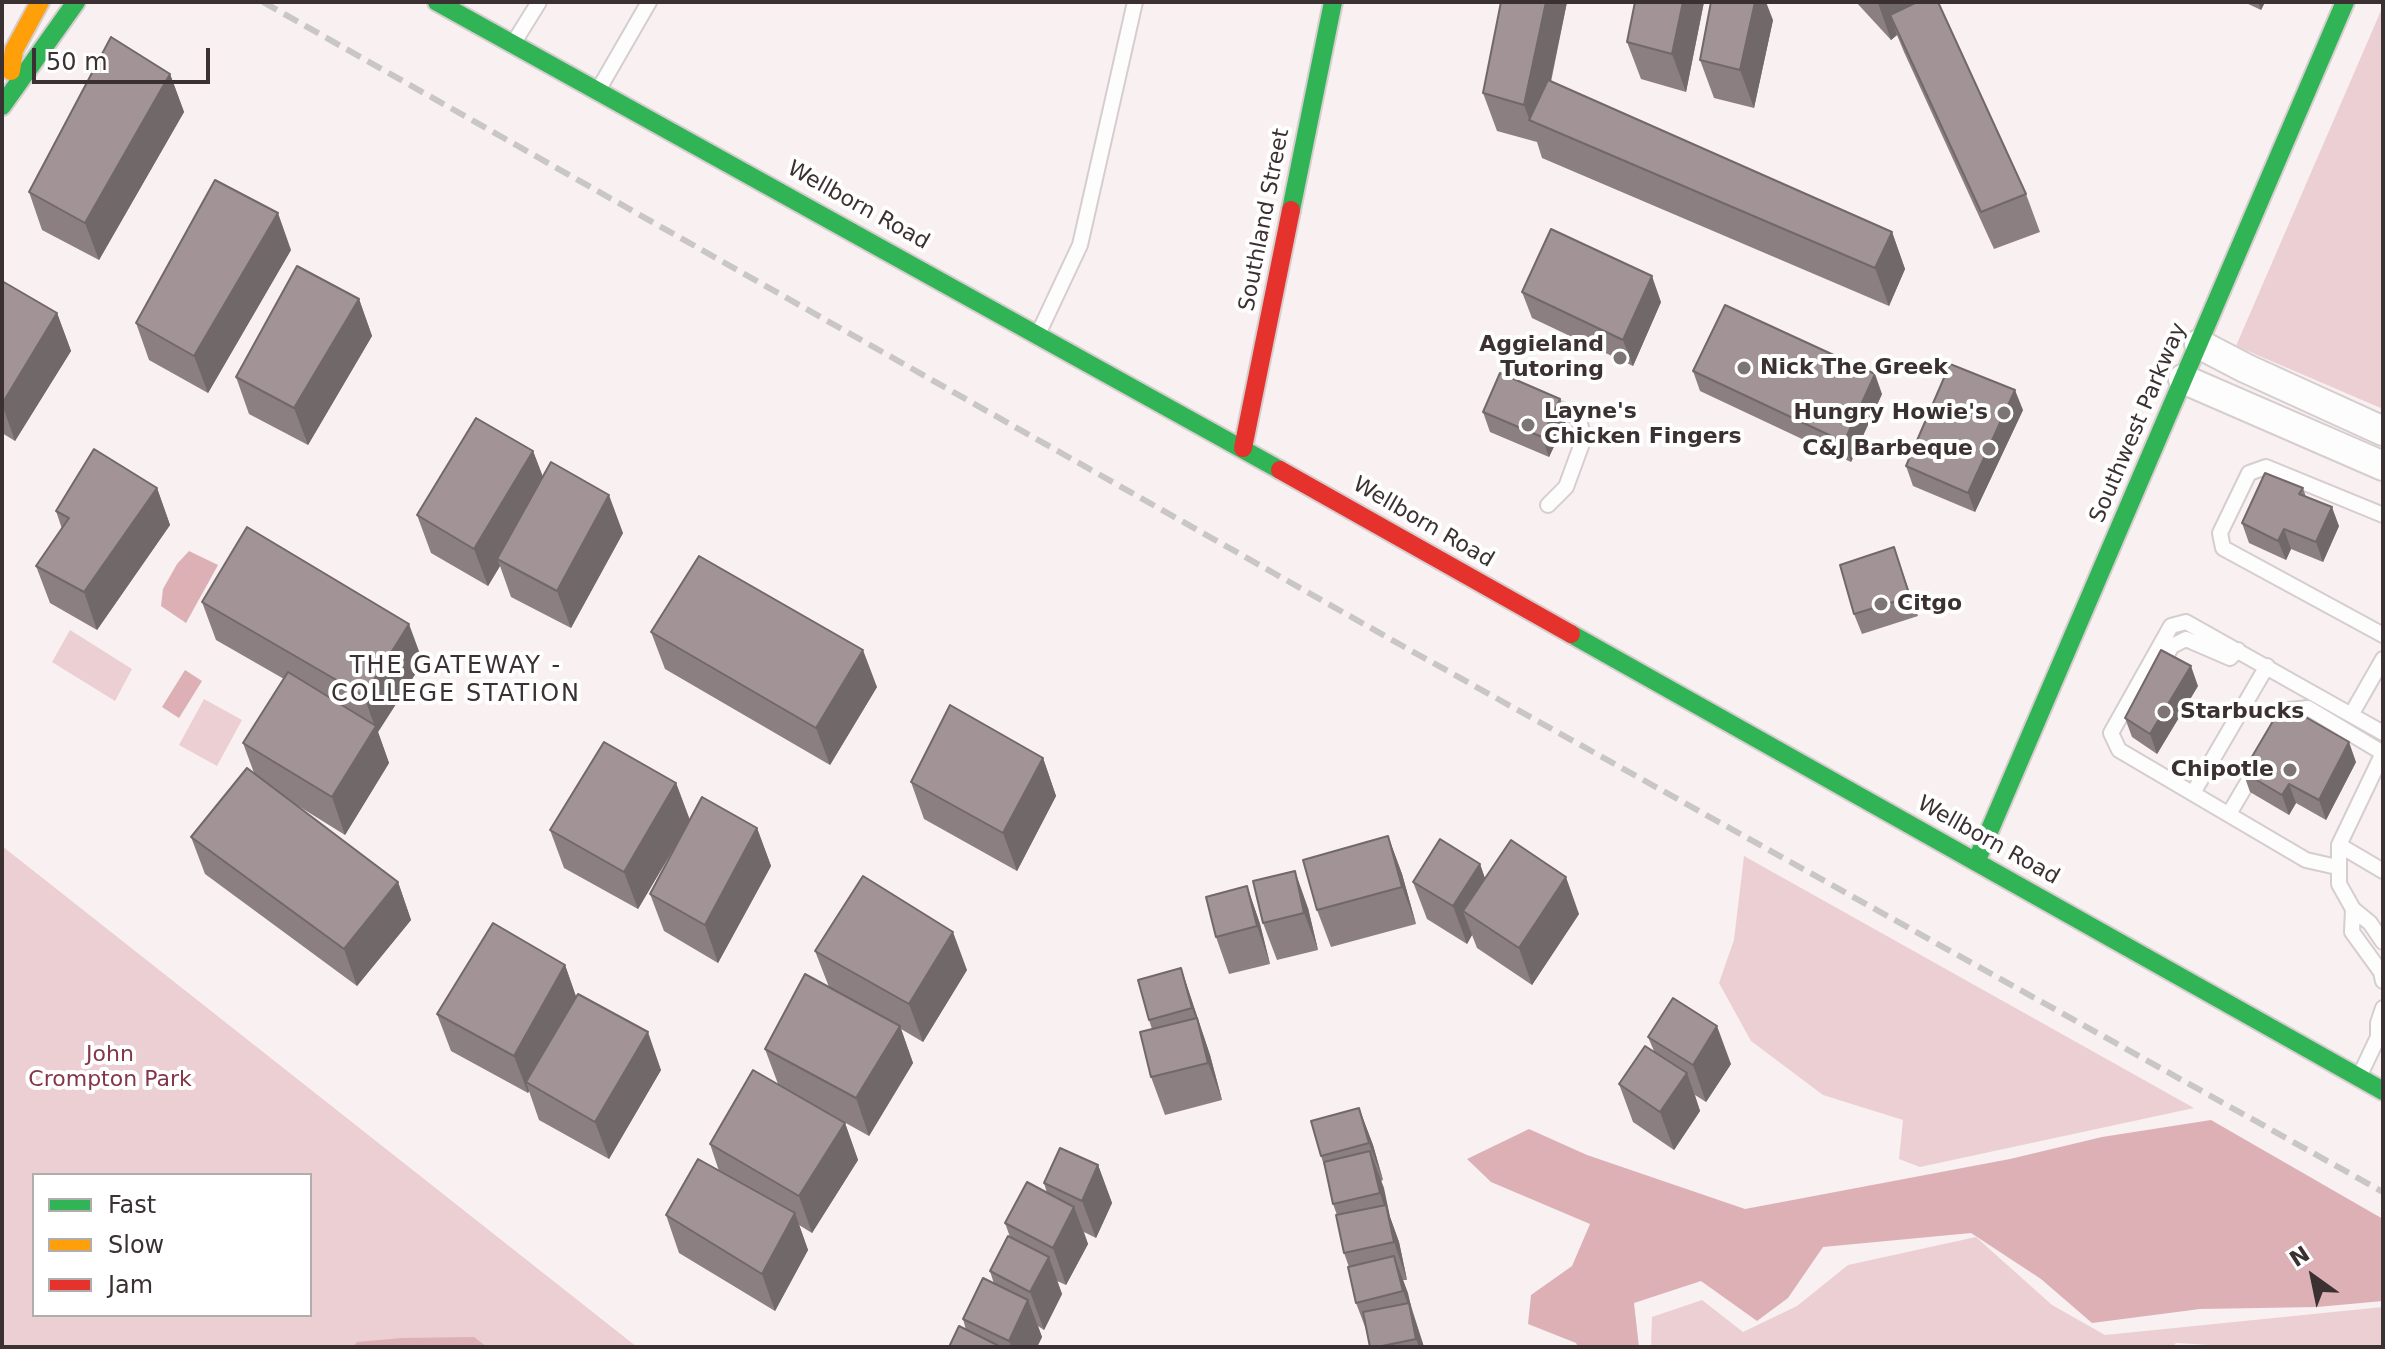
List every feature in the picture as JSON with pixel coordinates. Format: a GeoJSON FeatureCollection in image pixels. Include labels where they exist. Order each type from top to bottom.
{"type":"FeatureCollection","features":[{"type":"Feature","properties":{"kind":"main road"},"geometry":{"type":"LineString","coordinates":[[5,101],[14,50],[40,2]]}},
{"type":"Feature","properties":{"kind":"main road"},"geometry":{"type":"LineString","coordinates":[[5,101],[76,2]]}},
{"type":"Feature","properties":{"kind":"main road","name":"Wellborn Road"},"geometry":{"type":"LineString","coordinates":[[437,2],[1243,448],[2383,1091]]}},
{"type":"Feature","properties":{"kind":"main road","name":"Southland Street"},"geometry":{"type":"LineString","coordinates":[[1243,448],[1333,2]]}},
{"type":"Feature","properties":{"kind":"main road","name":"Southwest Parkway"},"geometry":{"type":"LineString","coordinates":[[1976,862],[2345,2]]}},
{"type":"Feature","properties":{"kind":"street"},"geometry":{"type":"LineString","coordinates":[[2199,344],[2383,431]]}},
{"type":"Feature","properties":{"kind":"street"},"geometry":{"type":"LineString","coordinates":[[2183,379],[2383,466]]}},
{"type":"Feature","properties":{"kind":"lane"},"geometry":{"type":"LineString","coordinates":[[513,44],[539,2]]}},
{"type":"Feature","properties":{"kind":"lane"},"geometry":{"type":"LineString","coordinates":[[598,90],[649,2]]}},
{"type":"Feature","properties":{"kind":"lane"},"geometry":{"type":"LineString","coordinates":[[1039,334],[1080,245],[1135,2]]}},
{"type":"Feature","properties":{"kind":"lane"},"geometry":{"type":"LineString","coordinates":[[1537,398],[1578,417],[1584,438],[1566,487],[1548,505]]}},
{"type":"Feature","properties":{"kind":"lane"},"geometry":{"type":"LineString","coordinates":[[2383,515],[2266,467],[2249,473],[2220,533],[2223,548],[2383,637]]}},
{"type":"Feature","properties":{"kind":"lane"},"geometry":{"type":"LineString","coordinates":[[2337,867],[2306,860],[2119,750],[2111,733],[2171,626],[2186,622],[2383,733]]}},
{"type":"Feature","properties":{"kind":"lane"},"geometry":{"type":"LineString","coordinates":[[2351,715],[2383,659]]}},
{"type":"Feature","properties":{"kind":"lane"},"geometry":{"type":"LineString","coordinates":[[2193,793],[2267,666]]}},
{"type":"Feature","properties":{"kind":"lane"},"geometry":{"type":"LineString","coordinates":[[2229,814],[2290,710],[2308,708],[2383,753],[2339,845],[2337,867],[2339,884],[2353,909],[2370,923],[2383,942]]}},
{"type":"Feature","properties":{"kind":"lane"},"geometry":{"type":"LineString","coordinates":[[2339,845],[2383,871]]}},
{"type":"Feature","properties":{"kind":"lane"},"geometry":{"type":"LineString","coordinates":[[2353,909],[2352,932],[2381,972],[2383,981]]}},
{"type":"Feature","properties":{"kind":"lane"},"geometry":{"type":"LineString","coordinates":[[2359,1077],[2380,1036],[2378,1023],[2383,1008]]}},
{"type":"Feature","properties":{"kind":"green space"},"geometry":{"type":"Polygon","coordinates":[[[2383,6],[2383,409],[2236,346],[2383,6]]]}},
{"type":"Feature","properties":{"kind":"green space"},"geometry":{"type":"Polygon","coordinates":[[[70,630],[132,669],[115,701],[52,662],[70,630]]]}},
{"type":"Feature","properties":{"kind":"green space"},"geometry":{"type":"Polygon","coordinates":[[[204,699],[242,720],[217,766],[179,745],[204,699]]]}},
{"type":"Feature","properties":{"kind":"green space","name":"John Crompton Park"},"geometry":{"type":"Polygon","coordinates":[[[2,846],[637,1347],[2,1347],[2,846]]]}},
{"type":"Feature","properties":{"kind":"green space"},"geometry":{"type":"Polygon","coordinates":[[[1744,856],[2194,1108],[1920,1167],[1899,1159],[1903,1120],[1823,1095],[1751,1041],[1719,983],[1734,940],[1744,856]]]}},
{"type":"Feature","properties":{"kind":"green space"},"geometry":{"type":"Polygon","coordinates":[[[1976,1237],[2052,1305],[2105,1335],[2383,1307],[2383,1347],[2244,1347],[2176,1343],[2172,1347],[1651,1347],[1652,1317],[1702,1300],[1743,1332],[1797,1306],[1848,1265],[1976,1237]]]}},
{"type":"Feature","properties":{"kind":"shaded area"},"geometry":{"type":"Polygon","coordinates":[[[189,551],[218,565],[186,623],[161,606],[163,589],[177,564],[189,551]]]}},
{"type":"Feature","properties":{"kind":"shaded area"},"geometry":{"type":"Polygon","coordinates":[[[185,670],[202,681],[179,718],[162,707],[185,670]]]}},
{"type":"Feature","properties":{"kind":"shaded area"},"geometry":{"type":"Polygon","coordinates":[[[2211,1120],[2383,1219],[2383,1301],[2317,1307],[2200,1309],[2092,1323],[2041,1279],[1971,1233],[1823,1247],[1788,1298],[1757,1321],[1701,1281],[1634,1303],[1639,1347],[1578,1347],[1576,1343],[1528,1324],[1531,1295],[1572,1266],[1590,1224],[1491,1182],[1467,1159],[1529,1129],[1587,1155],[1745,1209],[2010,1159],[2102,1137],[2211,1120]]]}},
{"type":"Feature","properties":{"kind":"shaded area"},"geometry":{"type":"Polygon","coordinates":[[[474,1337],[487,1347],[353,1347],[357,1342],[401,1338],[474,1337]]]}},
{"type":"Feature","properties":{"kind":"building"},"geometry":{"type":"Polygon","coordinates":[[[1501,2],[1546,2],[1524,105],[1483,93],[1501,2]]]}},
{"type":"Feature","properties":{"kind":"building"},"geometry":{"type":"Polygon","coordinates":[[[1635,2],[1683,2],[1672,54],[1627,42],[1635,2]]]}},
{"type":"Feature","properties":{"kind":"building"},"geometry":{"type":"Polygon","coordinates":[[[1711,2],[1755,2],[1740,70],[1700,60],[1711,2]]]}},
{"type":"Feature","properties":{"kind":"building"},"geometry":{"type":"Polygon","coordinates":[[[1917,2],[1938,2],[2026,194],[1981,212],[1890,15],[1917,2]]]}},
{"type":"Feature","properties":{"kind":"building"},"geometry":{"type":"Polygon","coordinates":[[[111,37],[170,74],[85,223],[29,192],[111,37]]]}},
{"type":"Feature","properties":{"kind":"building"},"geometry":{"type":"Polygon","coordinates":[[[1548,80],[1892,232],[1875,268],[1529,120],[1548,80]]]}},
{"type":"Feature","properties":{"kind":"building"},"geometry":{"type":"Polygon","coordinates":[[[215,180],[278,213],[194,356],[136,323],[215,180]]]}},
{"type":"Feature","properties":{"kind":"building"},"geometry":{"type":"Polygon","coordinates":[[[1551,229],[1652,276],[1623,340],[1522,292],[1551,229]]]}},
{"type":"Feature","properties":{"kind":"building"},"geometry":{"type":"Polygon","coordinates":[[[297,266],[359,299],[294,408],[236,377],[297,266]]]}},
{"type":"Feature","properties":{"kind":"building"},"geometry":{"type":"Polygon","coordinates":[[[2,281],[57,313],[2,404],[2,281]]]}},
{"type":"Feature","properties":{"kind":"building"},"geometry":{"type":"Polygon","coordinates":[[[1725,305],[1875,374],[1844,442],[1693,371],[1725,305]]]}},
{"type":"Feature","properties":{"kind":"building"},"geometry":{"type":"Polygon","coordinates":[[[1950,364],[2015,390],[1968,493],[1906,466],[1950,364]]]}},
{"type":"Feature","properties":{"kind":"building"},"geometry":{"type":"Polygon","coordinates":[[[1500,373],[1560,399],[1542,437],[1483,412],[1500,373]]]}},
{"type":"Feature","properties":{"kind":"building"},"geometry":{"type":"Polygon","coordinates":[[[476,418],[533,451],[474,549],[417,515],[476,418]]]}},
{"type":"Feature","properties":{"kind":"building"},"geometry":{"type":"Polygon","coordinates":[[[94,449],[157,488],[84,592],[36,566],[69,518],[56,511],[94,449]]]}},
{"type":"Feature","properties":{"kind":"building"},"geometry":{"type":"Polygon","coordinates":[[[551,462],[609,495],[557,591],[497,559],[551,462]]]}},
{"type":"Feature","properties":{"kind":"building"},"geometry":{"type":"Polygon","coordinates":[[[2265,473],[2303,488],[2299,494],[2332,507],[2316,542],[2284,529],[2278,541],[2242,523],[2265,473]]]}},
{"type":"Feature","properties":{"kind":"building"},"geometry":{"type":"Polygon","coordinates":[[[247,527],[409,624],[364,696],[202,602],[247,527]]]}},
{"type":"Feature","properties":{"kind":"building"},"geometry":{"type":"Polygon","coordinates":[[[1894,547],[1910,597],[1854,614],[1840,565],[1894,547]]]}},
{"type":"Feature","properties":{"kind":"building"},"geometry":{"type":"Polygon","coordinates":[[[699,556],[863,650],[816,728],[651,632],[699,556]]]}},
{"type":"Feature","properties":{"kind":"building"},"geometry":{"type":"Polygon","coordinates":[[[2161,650],[2191,666],[2150,734],[2125,718],[2161,650]]]}},
{"type":"Feature","properties":{"kind":"building"},"geometry":{"type":"Polygon","coordinates":[[[288,672],[376,726],[332,797],[243,743],[288,672]]]}},
{"type":"Feature","properties":{"kind":"building"},"geometry":{"type":"Polygon","coordinates":[[[2283,704],[2349,742],[2319,800],[2289,784],[2282,795],[2243,772],[2283,704]]]}},
{"type":"Feature","properties":{"kind":"building"},"geometry":{"type":"Polygon","coordinates":[[[950,705],[1043,758],[1003,833],[911,782],[950,705]]]}},
{"type":"Feature","properties":{"kind":"building"},"geometry":{"type":"Polygon","coordinates":[[[604,742],[676,783],[624,872],[550,830],[604,742]]]}},
{"type":"Feature","properties":{"kind":"building"},"geometry":{"type":"Polygon","coordinates":[[[247,768],[398,882],[344,949],[191,837],[247,768]]]}},
{"type":"Feature","properties":{"kind":"building"},"geometry":{"type":"Polygon","coordinates":[[[702,797],[757,828],[705,925],[650,894],[702,797]]]}},
{"type":"Feature","properties":{"kind":"building"},"geometry":{"type":"Polygon","coordinates":[[[1388,836],[1402,887],[1317,910],[1303,860],[1388,836]]]}},
{"type":"Feature","properties":{"kind":"building"},"geometry":{"type":"Polygon","coordinates":[[[1440,839],[1480,864],[1453,906],[1413,882],[1440,839]]]}},
{"type":"Feature","properties":{"kind":"building"},"geometry":{"type":"Polygon","coordinates":[[[1511,840],[1566,877],[1519,948],[1463,911],[1511,840]]]}},
{"type":"Feature","properties":{"kind":"building"},"geometry":{"type":"Polygon","coordinates":[[[1295,871],[1304,913],[1263,923],[1253,881],[1295,871]]]}},
{"type":"Feature","properties":{"kind":"building"},"geometry":{"type":"Polygon","coordinates":[[[863,876],[953,932],[909,1004],[815,951],[863,876]]]}},
{"type":"Feature","properties":{"kind":"building"},"geometry":{"type":"Polygon","coordinates":[[[1247,886],[1257,926],[1216,937],[1206,897],[1247,886]]]}},
{"type":"Feature","properties":{"kind":"building"},"geometry":{"type":"Polygon","coordinates":[[[493,923],[565,965],[514,1056],[437,1014],[493,923]]]}},
{"type":"Feature","properties":{"kind":"building"},"geometry":{"type":"Polygon","coordinates":[[[1181,968],[1192,1008],[1149,1020],[1138,980],[1181,968]]]}},
{"type":"Feature","properties":{"kind":"building"},"geometry":{"type":"Polygon","coordinates":[[[805,974],[900,1026],[856,1098],[765,1049],[805,974]]]}},
{"type":"Feature","properties":{"kind":"building"},"geometry":{"type":"Polygon","coordinates":[[[578,994],[648,1032],[595,1122],[526,1082],[578,994]]]}},
{"type":"Feature","properties":{"kind":"building"},"geometry":{"type":"Polygon","coordinates":[[[1673,998],[1717,1026],[1693,1065],[1648,1037],[1673,998]]]}},
{"type":"Feature","properties":{"kind":"building"},"geometry":{"type":"Polygon","coordinates":[[[1197,1018],[1208,1063],[1151,1077],[1140,1032],[1197,1018]]]}},
{"type":"Feature","properties":{"kind":"building"},"geometry":{"type":"Polygon","coordinates":[[[1645,1046],[1687,1073],[1660,1112],[1619,1084],[1645,1046]]]}},
{"type":"Feature","properties":{"kind":"building"},"geometry":{"type":"Polygon","coordinates":[[[753,1070],[845,1123],[799,1196],[710,1144],[753,1070]]]}},
{"type":"Feature","properties":{"kind":"building"},"geometry":{"type":"Polygon","coordinates":[[[1359,1108],[1369,1143],[1321,1156],[1311,1121],[1359,1108]]]}},
{"type":"Feature","properties":{"kind":"building"},"geometry":{"type":"Polygon","coordinates":[[[1060,1148],[1098,1165],[1082,1201],[1044,1183],[1060,1148]]]}},
{"type":"Feature","properties":{"kind":"building"},"geometry":{"type":"Polygon","coordinates":[[[1370,1151],[1380,1193],[1333,1204],[1324,1162],[1370,1151]]]}},
{"type":"Feature","properties":{"kind":"building"},"geometry":{"type":"Polygon","coordinates":[[[698,1159],[795,1213],[762,1274],[666,1215],[698,1159]]]}},
{"type":"Feature","properties":{"kind":"building"},"geometry":{"type":"Polygon","coordinates":[[[1027,1182],[1074,1207],[1053,1248],[1005,1223],[1027,1182]]]}},
{"type":"Feature","properties":{"kind":"building"},"geometry":{"type":"Polygon","coordinates":[[[1386,1205],[1394,1242],[1344,1253],[1336,1215],[1386,1205]]]}},
{"type":"Feature","properties":{"kind":"building"},"geometry":{"type":"Polygon","coordinates":[[[1008,1236],[1049,1257],[1030,1292],[990,1271],[1008,1236]]]}},
{"type":"Feature","properties":{"kind":"building"},"geometry":{"type":"Polygon","coordinates":[[[1394,1256],[1403,1291],[1356,1303],[1348,1267],[1394,1256]]]}},
{"type":"Feature","properties":{"kind":"building"},"geometry":{"type":"Polygon","coordinates":[[[983,1278],[1028,1300],[1009,1341],[963,1319],[983,1278]]]}},
{"type":"Feature","properties":{"kind":"building"},"geometry":{"type":"Polygon","coordinates":[[[1409,1303],[1416,1339],[1370,1347],[1363,1312],[1409,1303]]]}},
{"type":"Feature","properties":{"kind":"building"},"geometry":{"type":"Polygon","coordinates":[[[959,1326],[1001,1347],[949,1347],[959,1326]]]}},
{"type":"Feature","properties":{"kind":"railway"},"geometry":{"type":"LineString","coordinates":[[263,2],[1401,645],[2383,1192]]}},
{"type":"Feature","properties":{"kind":"traffic: fast"},"geometry":{"type":"LineString","coordinates":[[2,106],[76,2]]}},
{"type":"Feature","properties":{"kind":"traffic: fast"},"geometry":{"type":"LineString","coordinates":[[437,2],[1280,470]]}},
{"type":"Feature","properties":{"kind":"traffic: fast"},"geometry":{"type":"LineString","coordinates":[[1291,210],[1333,2]]}},
{"type":"Feature","properties":{"kind":"traffic: fast"},"geometry":{"type":"LineString","coordinates":[[1976,862],[2345,2]]}},
{"type":"Feature","properties":{"kind":"traffic: fast"},"geometry":{"type":"LineString","coordinates":[[1571,634],[2383,1091]]}},
{"type":"Feature","properties":{"kind":"traffic: slow"},"geometry":{"type":"LineString","coordinates":[[11,71],[14,50],[40,2]]}},
{"type":"Feature","properties":{"kind":"traffic: jam"},"geometry":{"type":"LineString","coordinates":[[1243,448],[1291,210]]}},
{"type":"Feature","properties":{"kind":"traffic: jam"},"geometry":{"type":"LineString","coordinates":[[1280,470],[1571,634]]}},
{"type":"Feature","properties":{"kind":"place","name":"Aggieland Tutoring"},"geometry":{"type":"Point","coordinates":[1620,358]}},
{"type":"Feature","properties":{"kind":"place","name":"Nick The Greek"},"geometry":{"type":"Point","coordinates":[1744,368]}},
{"type":"Feature","properties":{"kind":"place","name":"Hungry Howie's"},"geometry":{"type":"Point","coordinates":[2004,413]}},
{"type":"Feature","properties":{"kind":"place","name":"Layne's Chicken Fingers"},"geometry":{"type":"Point","coordinates":[1528,425]}},
{"type":"Feature","properties":{"kind":"place","name":"C&J Barbeque"},"geometry":{"type":"Point","coordinates":[1989,449]}},
{"type":"Feature","properties":{"kind":"place","name":"Citgo"},"geometry":{"type":"Point","coordinates":[1881,604]}},
{"type":"Feature","properties":{"kind":"place","name":"Starbucks"},"geometry":{"type":"Point","coordinates":[2164,712]}},
{"type":"Feature","properties":{"kind":"place","name":"Chipotle"},"geometry":{"type":"Point","coordinates":[2290,770]}},
{"type":"Feature","properties":{"kind":"district","name":"THE GATEWAY - COLLEGE STATION"},"geometry":{"type":"Point","coordinates":[456,681]}}]}
